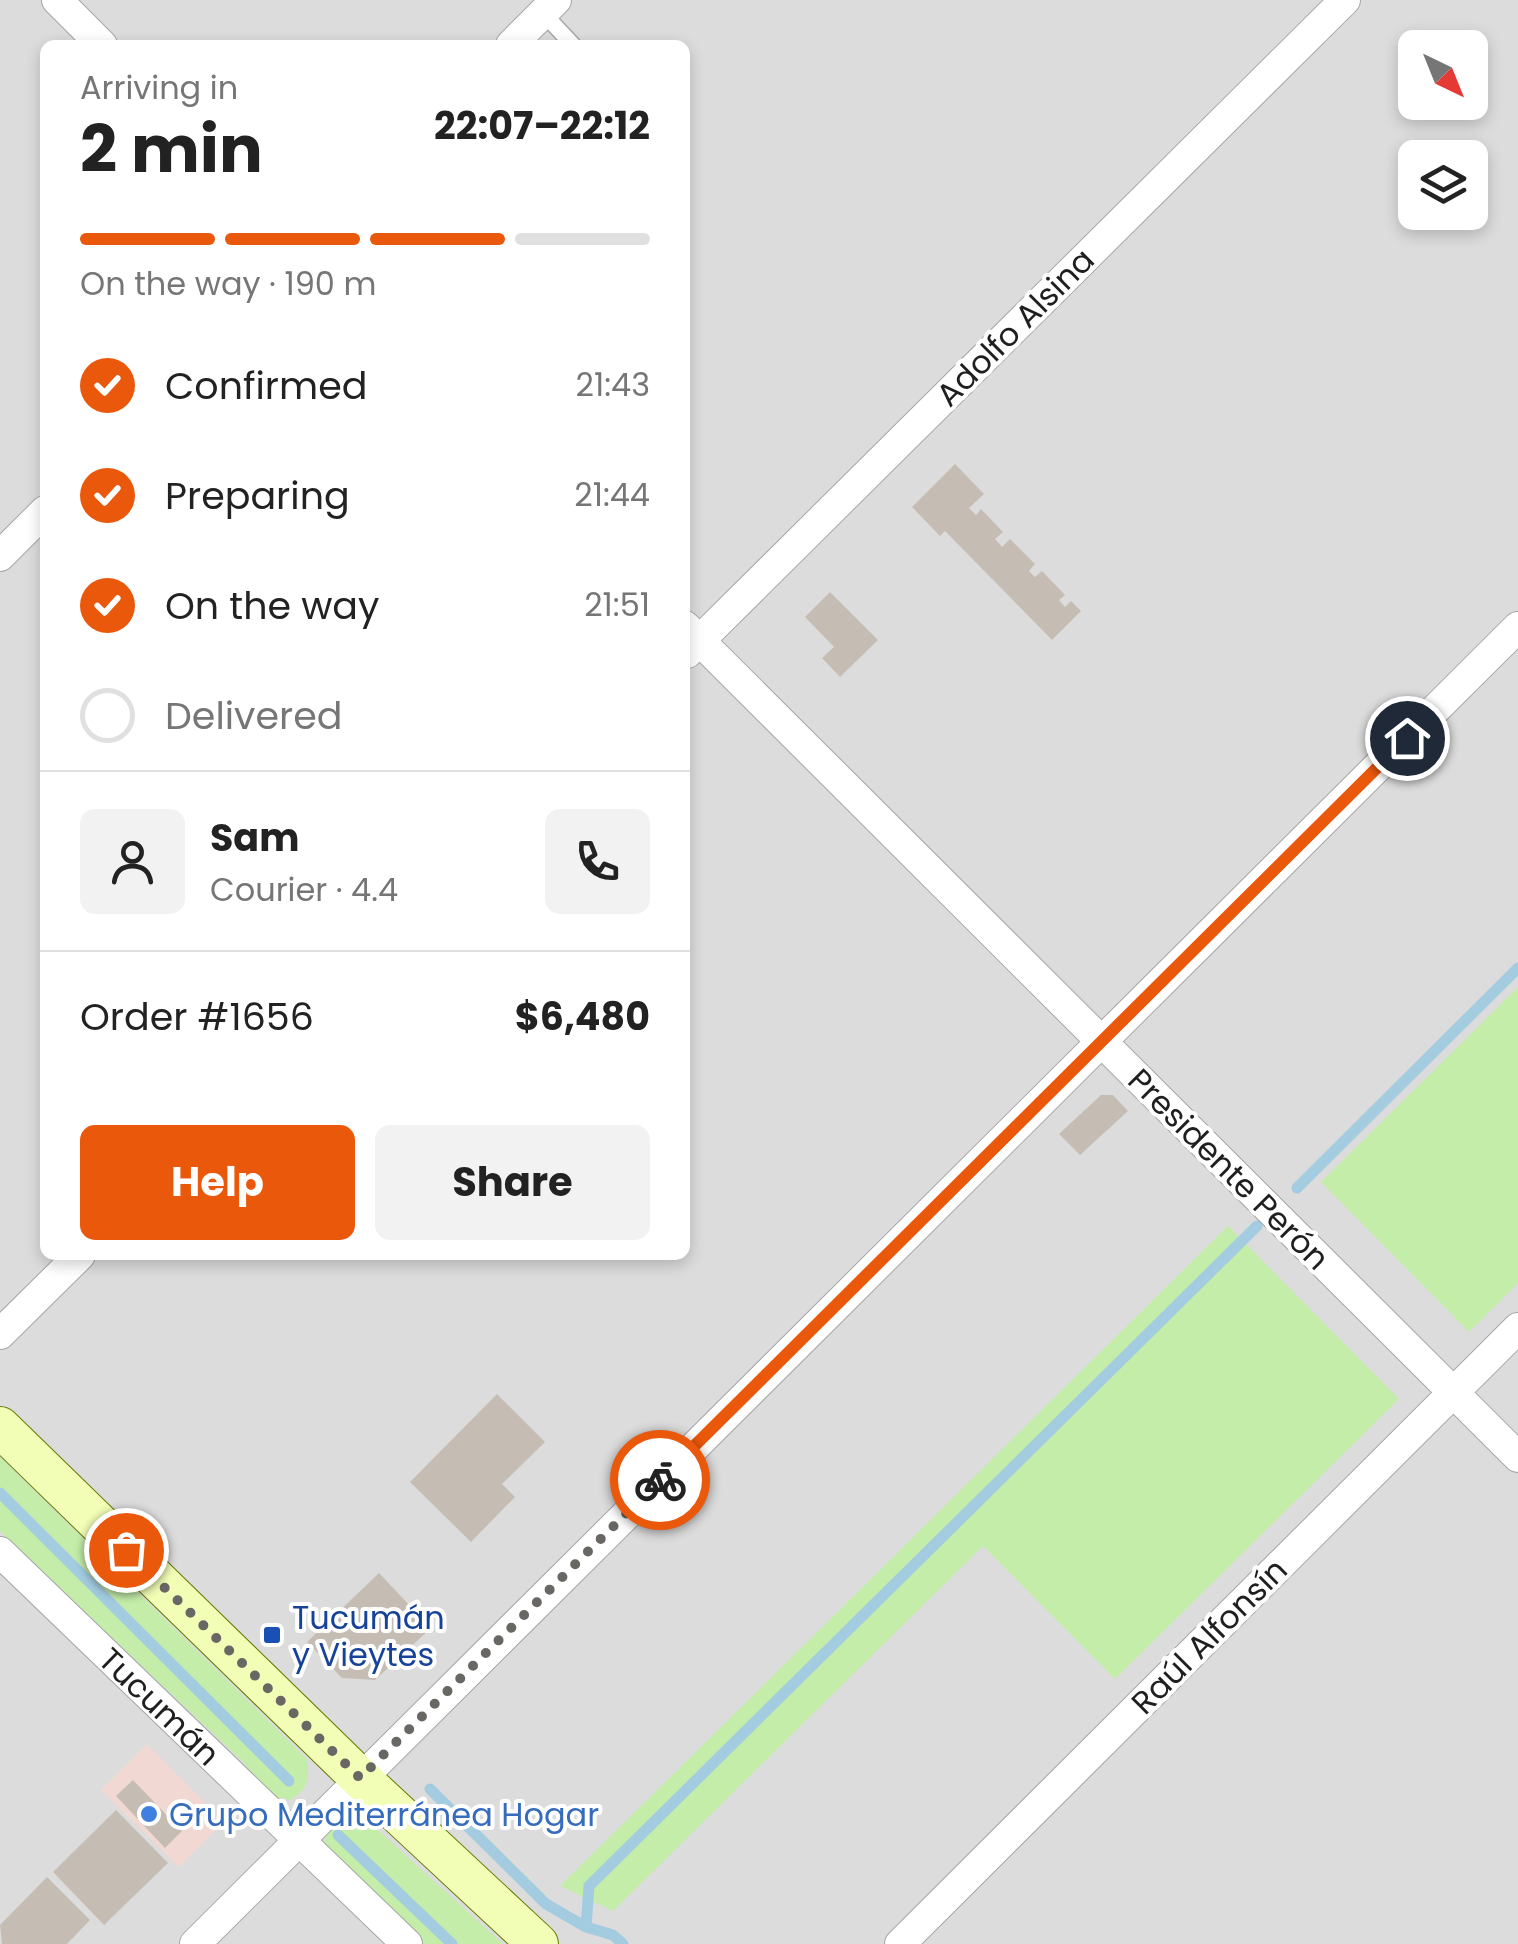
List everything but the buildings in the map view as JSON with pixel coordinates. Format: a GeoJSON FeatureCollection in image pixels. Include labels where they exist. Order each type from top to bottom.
{"type":"FeatureCollection","features":[{"type":"Feature","properties":{"kind":"main road"},"geometry":{"type":"LineString","coordinates":[[0,1427],[360,1778],[538,1944]]}},
{"type":"Feature","properties":{"kind":"street"},"geometry":{"type":"LineString","coordinates":[[57,0],[97,40]]}},
{"type":"Feature","properties":{"kind":"street","name":"Adolfo Alsina"},"geometry":{"type":"LineString","coordinates":[[690,640],[1345,0]]}},
{"type":"Feature","properties":{"kind":"street"},"geometry":{"type":"LineString","coordinates":[[516,40],[550,7]]}},
{"type":"Feature","properties":{"kind":"street"},"geometry":{"type":"LineString","coordinates":[[0,556],[40,516]]}},
{"type":"Feature","properties":{"kind":"street"},"geometry":{"type":"LineString","coordinates":[[195,1944],[1518,627]]}},
{"type":"Feature","properties":{"kind":"street","name":"Presidente Perón"},"geometry":{"type":"LineString","coordinates":[[690,640],[1101,1041],[1518,1457]]}},
{"type":"Feature","properties":{"kind":"street"},"geometry":{"type":"LineString","coordinates":[[0,1334],[75,1260]]}},
{"type":"Feature","properties":{"kind":"street","name":"Raúl Alfonsín"},"geometry":{"type":"LineString","coordinates":[[900,1944],[1518,1328]]}},
{"type":"Feature","properties":{"kind":"street","name":"Tucumán"},"geometry":{"type":"LineString","coordinates":[[0,1552],[407,1944]]}},
{"type":"Feature","properties":{"kind":"lane"},"geometry":{"type":"LineString","coordinates":[[550,7],[570,40]]}},
{"type":"Feature","properties":{"kind":"shaded area"},"geometry":{"type":"Polygon","coordinates":[[[0,0],[1518,0],[1518,1944],[0,1944],[0,0]]]}},
{"type":"Feature","properties":{"kind":"shaded area"},"geometry":{"type":"Polygon","coordinates":[[[147,1744],[224,1822],[179,1867],[101,1790],[147,1744]]]}},
{"type":"Feature","properties":{"kind":"green space"},"geometry":{"type":"Polygon","coordinates":[[[1518,987],[1518,1283],[1469,1332],[1321,1182],[1518,987]]]}},
{"type":"Feature","properties":{"kind":"green space"},"geometry":{"type":"Polygon","coordinates":[[[1228,1226],[1399,1399],[1115,1679],[983,1546],[613,1911],[560,1886],[1228,1226]]]}},
{"type":"Feature","properties":{"kind":"green space"},"geometry":{"type":"Polygon","coordinates":[[[0,1457],[307,1759],[306,1783],[297,1796],[291,1800],[272,1796],[243,1762],[0,1531],[0,1457]]]}},
{"type":"Feature","properties":{"kind":"green space"},"geometry":{"type":"Polygon","coordinates":[[[345,1808],[355,1809],[503,1944],[418,1944],[333,1860],[324,1842],[328,1828],[345,1808]]]}},
{"type":"Feature","properties":{"kind":"waterway"},"geometry":{"type":"LineString","coordinates":[[1297,1188],[1518,968]]}},
{"type":"Feature","properties":{"kind":"waterway"},"geometry":{"type":"LineString","coordinates":[[586,1927],[589,1886],[1257,1226]]}},
{"type":"Feature","properties":{"kind":"waterway"},"geometry":{"type":"LineString","coordinates":[[0,1493],[289,1781]]}},
{"type":"Feature","properties":{"kind":"waterway"},"geometry":{"type":"LineString","coordinates":[[430,1789],[546,1904],[586,1927],[613,1935],[623,1944]]}},
{"type":"Feature","properties":{"kind":"waterway"},"geometry":{"type":"LineString","coordinates":[[338,1835],[452,1944]]}},
{"type":"Feature","properties":{"kind":"way so far"},"geometry":{"type":"LineString","coordinates":[[126,1550],[360,1778],[660,1480]]}},
{"type":"Feature","properties":{"kind":"place","name":"Tucumán y Vieytes"},"geometry":{"type":"Point","coordinates":[272,1635]}},
{"type":"Feature","properties":{"kind":"place","name":"Grupo Mediterránea Hogar"},"geometry":{"type":"Point","coordinates":[149,1814]}},
{"type":"Feature","properties":{"kind":"route"},"geometry":{"type":"LineString","coordinates":[[660,1480],[1407,738]]}}]}
